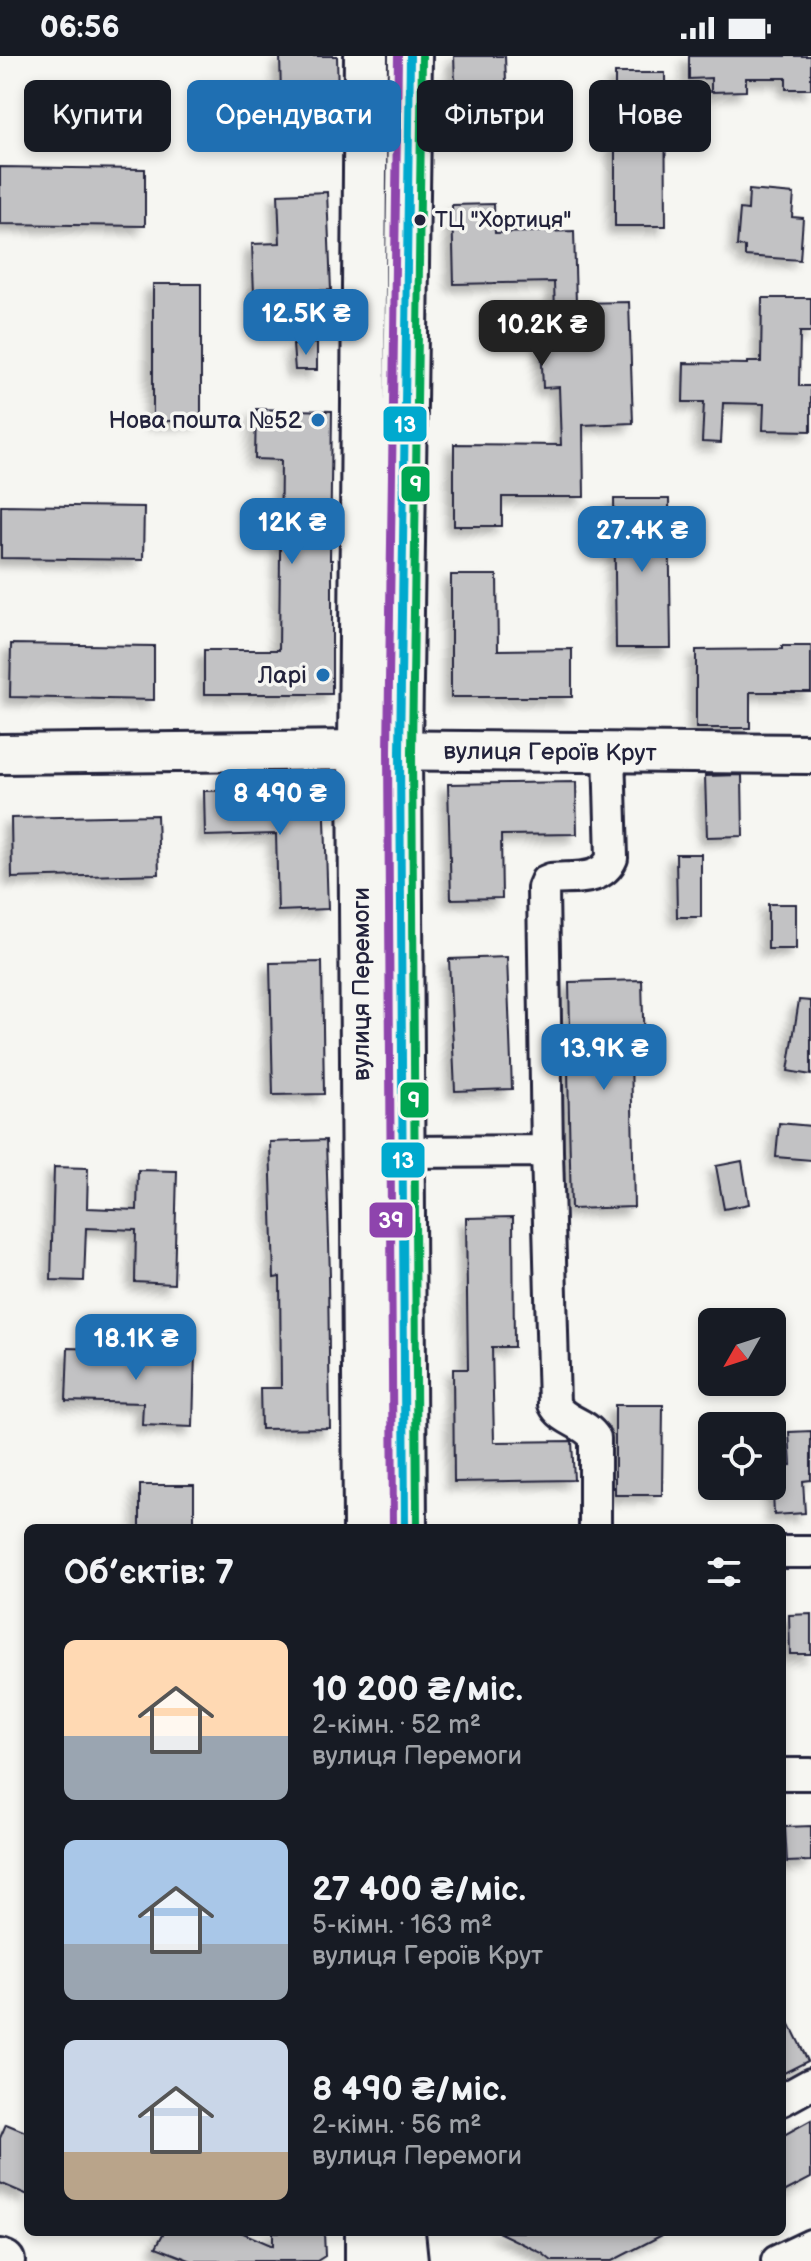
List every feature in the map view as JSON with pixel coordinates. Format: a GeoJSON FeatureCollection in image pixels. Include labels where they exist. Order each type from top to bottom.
{"type":"FeatureCollection","features":[{"type":"Feature","properties":{"kind":"main road","name":"вулиця Перемоги"},"geometry":{"type":"LineString","coordinates":[[366,56],[380,750],[402,1152],[405,1524]]}},
{"type":"Feature","properties":{"kind":"main road","name":"вулиця Перемоги"},"geometry":{"type":"LineString","coordinates":[[365,1524],[380,750],[410,56]]}},
{"type":"Feature","properties":{"kind":"main road"},"geometry":{"type":"LineString","coordinates":[[367,2236],[367,2261]]}},
{"type":"Feature","properties":{"kind":"main road"},"geometry":{"type":"LineString","coordinates":[[403,2236],[406,2261]]}},
{"type":"Feature","properties":{"kind":"street","name":"вулиця Героїв Крут"},"geometry":{"type":"LineString","coordinates":[[0,754],[380,750],[811,754]]}},
{"type":"Feature","properties":{"kind":"street"},"geometry":{"type":"LineString","coordinates":[[595,1524],[595,1438],[589,1429],[559,1414],[554,1404],[543,888],[546,881],[551,879],[599,875],[608,867],[612,858],[609,752]]}},
{"type":"Feature","properties":{"kind":"street"},"geometry":{"type":"LineString","coordinates":[[402,1152],[547,1151]]}},
{"type":"Feature","properties":{"kind":"street"},"geometry":{"type":"LineString","coordinates":[[786,1552],[811,1552]]}},
{"type":"Feature","properties":{"kind":"street"},"geometry":{"type":"LineString","coordinates":[[786,1774],[811,1774]]}},
{"type":"Feature","properties":{"kind":"street"},"geometry":{"type":"LineString","coordinates":[[786,2098],[811,2084]]}},
{"type":"Feature","properties":{"kind":"street"},"geometry":{"type":"LineString","coordinates":[[777,2261],[811,2245]]}},
{"type":"Feature","properties":{"kind":"building"},"geometry":{"type":"Polygon","coordinates":[[[280,56],[337,56],[338,80],[281,80],[280,56]]]}},
{"type":"Feature","properties":{"kind":"building"},"geometry":{"type":"Polygon","coordinates":[[[454,56],[505,56],[506,80],[455,80],[454,56]]]}},
{"type":"Feature","properties":{"kind":"building"},"geometry":{"type":"Polygon","coordinates":[[[689,56],[811,56],[811,89],[786,89],[786,78],[746,78],[746,91],[711,92],[711,78],[689,79],[689,56]]]}},
{"type":"Feature","properties":{"kind":"building"},"geometry":{"type":"Polygon","coordinates":[[[615,73],[665,73],[665,80],[615,80],[615,73]]]}},
{"type":"Feature","properties":{"kind":"building"},"geometry":{"type":"Polygon","coordinates":[[[615,152],[666,152],[666,226],[615,226],[615,152]]]}},
{"type":"Feature","properties":{"kind":"building"},"geometry":{"type":"Polygon","coordinates":[[[0,167],[145,169],[145,226],[0,224],[0,167]]]}},
{"type":"Feature","properties":{"kind":"building"},"geometry":{"type":"Polygon","coordinates":[[[749,190],[794,194],[792,217],[803,218],[800,260],[745,256],[745,247],[737,246],[740,209],[748,210],[749,190]]]}},
{"type":"Feature","properties":{"kind":"building"},"geometry":{"type":"Polygon","coordinates":[[[327,192],[331,290],[254,294],[252,244],[280,243],[278,194],[327,192]]]}},
{"type":"Feature","properties":{"kind":"building"},"geometry":{"type":"Polygon","coordinates":[[[494,204],[495,233],[574,231],[576,303],[629,302],[633,423],[583,425],[584,497],[502,497],[502,526],[454,526],[454,444],[561,445],[559,387],[543,388],[541,341],[556,341],[554,282],[454,284],[452,205],[494,204]]]}},
{"type":"Feature","properties":{"kind":"building"},"geometry":{"type":"Polygon","coordinates":[[[153,284],[201,284],[201,421],[153,421],[153,284]]]}},
{"type":"Feature","properties":{"kind":"building"},"geometry":{"type":"Polygon","coordinates":[[[762,298],[811,298],[811,332],[800,332],[799,386],[811,386],[811,431],[763,430],[764,404],[723,403],[721,443],[702,442],[704,402],[683,402],[684,363],[761,362],[762,298]]]}},
{"type":"Feature","properties":{"kind":"building"},"geometry":{"type":"Polygon","coordinates":[[[317,343],[317,370],[295,370],[293,345],[317,343]]]}},
{"type":"Feature","properties":{"kind":"building"},"geometry":{"type":"Polygon","coordinates":[[[256,409],[332,411],[332,694],[204,694],[204,650],[279,650],[281,460],[255,459],[256,409]]]}},
{"type":"Feature","properties":{"kind":"building"},"geometry":{"type":"Polygon","coordinates":[[[614,499],[669,499],[671,648],[616,648],[614,499]]]}},
{"type":"Feature","properties":{"kind":"building"},"geometry":{"type":"Polygon","coordinates":[[[1,505],[144,507],[143,560],[1,558],[1,505]]]}},
{"type":"Feature","properties":{"kind":"building"},"geometry":{"type":"Polygon","coordinates":[[[451,575],[497,575],[498,650],[572,649],[572,697],[451,697],[451,575]]]}},
{"type":"Feature","properties":{"kind":"building"},"geometry":{"type":"Polygon","coordinates":[[[11,644],[154,646],[154,700],[10,697],[11,644]]]}},
{"type":"Feature","properties":{"kind":"building"},"geometry":{"type":"Polygon","coordinates":[[[782,646],[811,646],[811,692],[750,692],[750,728],[696,728],[696,650],[782,649],[782,646]]]}},
{"type":"Feature","properties":{"kind":"building"},"geometry":{"type":"Polygon","coordinates":[[[742,775],[743,836],[707,837],[705,776],[742,775]]]}},
{"type":"Feature","properties":{"kind":"building"},"geometry":{"type":"Polygon","coordinates":[[[576,782],[577,834],[501,835],[502,898],[451,899],[448,784],[576,782]]]}},
{"type":"Feature","properties":{"kind":"building"},"geometry":{"type":"Polygon","coordinates":[[[324,788],[328,909],[278,911],[276,834],[205,836],[204,791],[324,788]]]}},
{"type":"Feature","properties":{"kind":"building"},"geometry":{"type":"Polygon","coordinates":[[[157,815],[159,874],[12,878],[11,818],[157,815]]]}},
{"type":"Feature","properties":{"kind":"building"},"geometry":{"type":"Polygon","coordinates":[[[676,854],[701,854],[701,917],[677,917],[676,854]]]}},
{"type":"Feature","properties":{"kind":"building"},"geometry":{"type":"Polygon","coordinates":[[[768,904],[796,904],[796,949],[768,949],[768,904]]]}},
{"type":"Feature","properties":{"kind":"building"},"geometry":{"type":"Polygon","coordinates":[[[507,957],[512,1089],[455,1091],[449,959],[507,957]]]}},
{"type":"Feature","properties":{"kind":"building"},"geometry":{"type":"Polygon","coordinates":[[[322,962],[324,1094],[273,1095],[270,963],[322,962]]]}},
{"type":"Feature","properties":{"kind":"building"},"geometry":{"type":"Polygon","coordinates":[[[642,980],[644,1053],[631,1054],[634,1207],[571,1209],[568,1070],[579,1069],[578,1029],[570,1029],[569,982],[642,980]]]}},
{"type":"Feature","properties":{"kind":"building"},"geometry":{"type":"Polygon","coordinates":[[[799,1000],[811,1001],[811,1075],[788,1071],[799,1000]]]}},
{"type":"Feature","properties":{"kind":"building"},"geometry":{"type":"Polygon","coordinates":[[[779,1123],[811,1126],[811,1160],[776,1157],[779,1123]]]}},
{"type":"Feature","properties":{"kind":"building"},"geometry":{"type":"Polygon","coordinates":[[[326,1140],[330,1428],[261,1429],[260,1388],[281,1388],[280,1277],[274,1278],[270,1142],[326,1140]]]}},
{"type":"Feature","properties":{"kind":"building"},"geometry":{"type":"Polygon","coordinates":[[[742,1161],[749,1204],[724,1209],[716,1166],[742,1161]]]}},
{"type":"Feature","properties":{"kind":"building"},"geometry":{"type":"Polygon","coordinates":[[[54,1167],[88,1168],[87,1208],[137,1210],[138,1170],[177,1171],[174,1284],[135,1282],[136,1230],[86,1228],[84,1281],[51,1280],[54,1167]]]}},
{"type":"Feature","properties":{"kind":"building"},"geometry":{"type":"Polygon","coordinates":[[[513,1217],[514,1347],[492,1347],[494,1442],[572,1441],[574,1480],[454,1482],[453,1369],[468,1369],[466,1218],[513,1217]]]}},
{"type":"Feature","properties":{"kind":"building"},"geometry":{"type":"Polygon","coordinates":[[[68,1348],[195,1352],[193,1427],[142,1425],[143,1403],[66,1401],[68,1348]]]}},
{"type":"Feature","properties":{"kind":"building"},"geometry":{"type":"Polygon","coordinates":[[[615,1405],[663,1405],[662,1495],[615,1495],[615,1405]]]}},
{"type":"Feature","properties":{"kind":"building"},"geometry":{"type":"Polygon","coordinates":[[[811,1431],[811,1480],[803,1481],[805,1513],[774,1515],[773,1500],[786,1500],[786,1465],[791,1465],[789,1432],[811,1431]]]}},
{"type":"Feature","properties":{"kind":"building"},"geometry":{"type":"Polygon","coordinates":[[[140,1485],[194,1485],[194,1524],[140,1524],[140,1485]]]}},
{"type":"Feature","properties":{"kind":"building"},"geometry":{"type":"Polygon","coordinates":[[[811,1614],[811,1654],[790,1654],[789,1615],[811,1614]]]}},
{"type":"Feature","properties":{"kind":"building"},"geometry":{"type":"Polygon","coordinates":[[[811,1826],[811,1861],[787,1862],[786,1827],[811,1826]]]}},
{"type":"Feature","properties":{"kind":"building"},"geometry":{"type":"Polygon","coordinates":[[[786,2016],[808,2061],[786,2072],[786,2016]]]}},
{"type":"Feature","properties":{"kind":"building"},"geometry":{"type":"Polygon","coordinates":[[[811,2120],[811,2178],[786,2191],[786,2134],[811,2120]]]}},
{"type":"Feature","properties":{"kind":"building"},"geometry":{"type":"Polygon","coordinates":[[[6,2124],[24,2131],[24,2193],[0,2183],[0,2138],[6,2124]]]}},
{"type":"Feature","properties":{"kind":"building"},"geometry":{"type":"Polygon","coordinates":[[[162,2236],[250,2236],[273,2246],[273,2236],[324,2236],[325,2256],[317,2261],[192,2261],[156,2247],[162,2236]]]}},
{"type":"Feature","properties":{"kind":"building"},"geometry":{"type":"Polygon","coordinates":[[[506,2236],[660,2236],[612,2261],[552,2261],[506,2236]]]}},
{"type":"Feature","properties":{"kind":"transit line","name":"39"},"geometry":{"type":"LineString","coordinates":[[393,1524],[388,751],[398,56]]}},
{"type":"Feature","properties":{"kind":"transit line","name":"13"},"geometry":{"type":"LineString","coordinates":[[405,1524],[400,751],[410,56]]}},
{"type":"Feature","properties":{"kind":"transit line","name":"9"},"geometry":{"type":"LineString","coordinates":[[417,1524],[412,751],[422,56]]}},
{"type":"Feature","properties":{"kind":"place","name":"ТЦ \"Хортиця\""},"geometry":{"type":"Point","coordinates":[420,220]}},
{"type":"Feature","properties":{"kind":"place","name":"Нова пошта №52"},"geometry":{"type":"Point","coordinates":[318,420]}},
{"type":"Feature","properties":{"kind":"place","name":"Ларі"},"geometry":{"type":"Point","coordinates":[323,675]}}]}
